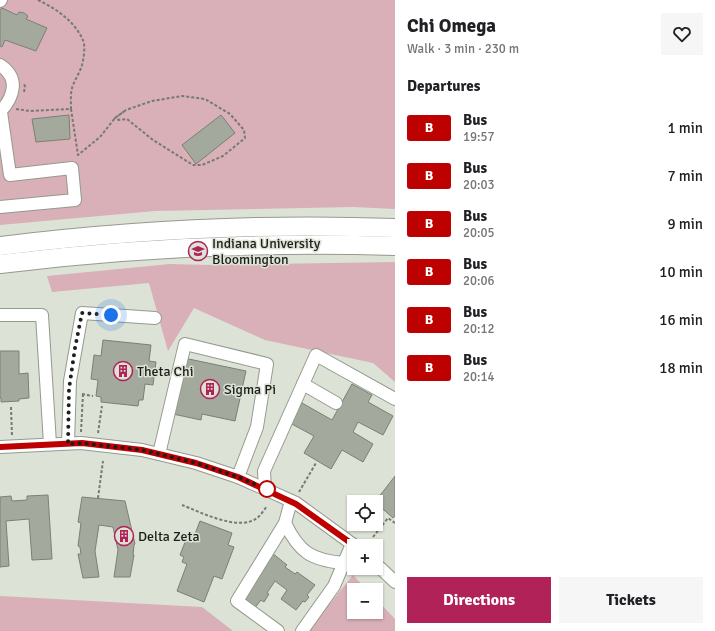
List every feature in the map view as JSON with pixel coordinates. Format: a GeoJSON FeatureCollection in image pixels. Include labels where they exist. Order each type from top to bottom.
{"type":"FeatureCollection","features":[{"type":"Feature","properties":{"kind":"highway"},"geometry":{"type":"LineString","coordinates":[[0,246],[99,236],[202,230],[296,227],[395,228]]}},
{"type":"Feature","properties":{"kind":"highway"},"geometry":{"type":"LineString","coordinates":[[0,264],[92,254],[209,247],[316,245],[395,246]]}},
{"type":"Feature","properties":{"kind":"street"},"geometry":{"type":"LineString","coordinates":[[0,65],[8,71],[12,79],[13,90],[8,102],[0,112],[5,176],[72,168],[75,200],[0,207]]}},
{"type":"Feature","properties":{"kind":"street"},"geometry":{"type":"LineString","coordinates":[[68,444],[70,385],[82,313],[155,318]]}},
{"type":"Feature","properties":{"kind":"street"},"geometry":{"type":"LineString","coordinates":[[0,315],[42,315],[50,444]]}},
{"type":"Feature","properties":{"kind":"street"},"geometry":{"type":"LineString","coordinates":[[159,454],[185,344],[267,364],[257,427],[238,477]]}},
{"type":"Feature","properties":{"kind":"street"},"geometry":{"type":"LineString","coordinates":[[265,489],[264,471],[316,355],[395,399]]}},
{"type":"Feature","properties":{"kind":"street"},"geometry":{"type":"LineString","coordinates":[[303,384],[336,403]]}},
{"type":"Feature","properties":{"kind":"street"},"geometry":{"type":"LineString","coordinates":[[0,446],[82,443],[134,449],[196,463],[238,477],[291,501],[347,541]]}},
{"type":"Feature","properties":{"kind":"street"},"geometry":{"type":"LineString","coordinates":[[278,631],[237,601],[285,523],[291,501]]}},
{"type":"Feature","properties":{"kind":"street"},"geometry":{"type":"LineString","coordinates":[[285,523],[292,537],[304,551],[311,556],[321,560],[343,563]]}},
{"type":"Feature","properties":{"kind":"street"},"geometry":{"type":"LineString","coordinates":[[302,631],[334,586],[347,556]]}},
{"type":"Feature","properties":{"kind":"street"},"geometry":{"type":"LineString","coordinates":[[383,571],[395,582]]}},
{"type":"Feature","properties":{"kind":"path"},"geometry":{"type":"LineString","coordinates":[[38,0],[51,6],[68,20],[83,39],[84,51],[82,63],[72,89],[72,109],[78,155],[100,137],[115,118],[126,110],[152,101],[182,96],[205,99],[230,114],[244,130],[245,138],[223,156],[202,165],[193,165],[153,140],[127,119],[119,120],[115,118]]}},
{"type":"Feature","properties":{"kind":"path"},"geometry":{"type":"LineString","coordinates":[[24,81],[26,88],[24,93]]}},
{"type":"Feature","properties":{"kind":"path"},"geometry":{"type":"LineString","coordinates":[[18,104],[15,108],[30,111],[72,109]]}},
{"type":"Feature","properties":{"kind":"path"},"geometry":{"type":"LineString","coordinates":[[81,432],[83,394]]}},
{"type":"Feature","properties":{"kind":"path"},"geometry":{"type":"LineString","coordinates":[[98,432],[102,406]]}},
{"type":"Feature","properties":{"kind":"path"},"geometry":{"type":"LineString","coordinates":[[11,407],[12,437]]}},
{"type":"Feature","properties":{"kind":"path"},"geometry":{"type":"LineString","coordinates":[[98,498],[103,461]]}},
{"type":"Feature","properties":{"kind":"path"},"geometry":{"type":"LineString","coordinates":[[300,492],[316,463]]}},
{"type":"Feature","properties":{"kind":"path"},"geometry":{"type":"LineString","coordinates":[[182,505],[226,521],[242,523],[257,519],[267,506]]}},
{"type":"Feature","properties":{"kind":"path"},"geometry":{"type":"LineString","coordinates":[[373,537],[388,518],[395,523]]}},
{"type":"Feature","properties":{"kind":"shaded area"},"geometry":{"type":"Polygon","coordinates":[[[0,0],[395,0],[395,209],[353,207],[155,211],[0,225],[0,0]]]}},
{"type":"Feature","properties":{"kind":"shaded area"},"geometry":{"type":"Polygon","coordinates":[[[395,262],[395,382],[373,363],[265,340],[194,308],[168,351],[149,283],[52,292],[47,276],[170,264],[209,265],[395,262]]]}},
{"type":"Feature","properties":{"kind":"shaded area"},"geometry":{"type":"Polygon","coordinates":[[[353,575],[360,583],[347,583],[347,619],[383,619],[383,606],[395,619],[395,631],[308,631],[353,575]]]}},
{"type":"Feature","properties":{"kind":"shaded area"},"geometry":{"type":"Polygon","coordinates":[[[0,596],[202,607],[233,631],[0,631],[0,596]]]}},
{"type":"Feature","properties":{"kind":"building"},"geometry":{"type":"Polygon","coordinates":[[[2,8],[17,15],[19,12],[24,13],[28,16],[26,19],[47,28],[36,51],[5,40],[2,47],[0,46],[0,10],[2,8]]]}},
{"type":"Feature","properties":{"kind":"building"},"geometry":{"type":"Polygon","coordinates":[[[69,115],[70,139],[36,142],[32,119],[69,115]]]}},
{"type":"Feature","properties":{"kind":"building"},"geometry":{"type":"Polygon","coordinates":[[[221,115],[235,133],[196,164],[182,145],[221,115]]]}},
{"type":"Feature","properties":{"kind":"building","name":"Theta Chi"},"geometry":{"type":"Polygon","coordinates":[[[103,340],[151,345],[149,361],[156,362],[153,385],[145,384],[143,400],[139,400],[138,406],[101,402],[101,397],[96,396],[98,380],[91,379],[94,355],[101,356],[103,340]]]}},
{"type":"Feature","properties":{"kind":"building"},"geometry":{"type":"Polygon","coordinates":[[[0,351],[19,351],[19,374],[28,373],[29,398],[19,399],[19,401],[1,402],[0,351]]]}},
{"type":"Feature","properties":{"kind":"building","name":"Sigma Pi"},"geometry":{"type":"Polygon","coordinates":[[[184,358],[246,371],[235,421],[202,414],[201,420],[173,414],[184,358]]]}},
{"type":"Feature","properties":{"kind":"building"},"geometry":{"type":"Polygon","coordinates":[[[352,384],[372,395],[368,402],[393,416],[383,435],[358,422],[353,432],[373,444],[363,462],[342,450],[331,469],[304,453],[314,436],[290,423],[302,403],[332,420],[352,384]]]}},
{"type":"Feature","properties":{"kind":"building"},"geometry":{"type":"Polygon","coordinates":[[[395,476],[395,516],[393,518],[383,509],[383,495],[380,495],[395,476]]]}},
{"type":"Feature","properties":{"kind":"building"},"geometry":{"type":"Polygon","coordinates":[[[48,495],[52,559],[32,560],[29,519],[6,521],[9,566],[0,567],[0,497],[11,496],[12,501],[27,500],[27,496],[48,495]]]}},
{"type":"Feature","properties":{"kind":"building","name":"Delta Zeta"},"geometry":{"type":"Polygon","coordinates":[[[82,497],[125,501],[135,544],[130,577],[114,577],[118,550],[113,527],[99,525],[95,551],[99,577],[83,578],[78,554],[81,554],[80,547],[78,546],[81,523],[78,522],[82,497]]]}},
{"type":"Feature","properties":{"kind":"building"},"geometry":{"type":"Polygon","coordinates":[[[200,521],[232,533],[228,545],[234,547],[222,579],[214,576],[204,602],[177,591],[187,564],[182,562],[184,557],[180,555],[189,532],[195,534],[200,521]]]}},
{"type":"Feature","properties":{"kind":"building"},"geometry":{"type":"Polygon","coordinates":[[[272,553],[287,565],[285,567],[295,574],[297,572],[315,585],[307,595],[309,597],[305,602],[303,601],[296,610],[281,599],[287,590],[275,581],[267,593],[269,594],[264,602],[261,600],[254,609],[239,598],[272,553]]]}},
{"type":"Feature","properties":{"kind":"bus line","name":"B"},"geometry":{"type":"LineString","coordinates":[[0,447],[82,443],[142,450],[196,463],[238,477],[296,504],[347,540]]}},
{"type":"Feature","properties":{"kind":"place","name":"Indiana University Bloomington"},"geometry":{"type":"Point","coordinates":[198,251]}},
{"type":"Feature","properties":{"kind":"place","name":"Theta Chi"},"geometry":{"type":"Point","coordinates":[123,371]}},
{"type":"Feature","properties":{"kind":"place","name":"Sigma Pi"},"geometry":{"type":"Point","coordinates":[210,389]}},
{"type":"Feature","properties":{"kind":"place","name":"Delta Zeta"},"geometry":{"type":"Point","coordinates":[124,536]}},
{"type":"Feature","properties":{"kind":"route"},"geometry":{"type":"LineString","coordinates":[[111,315],[82,313],[69,389],[70,432],[68,444],[82,443],[142,450],[196,463],[238,477],[267,489]]}}]}
